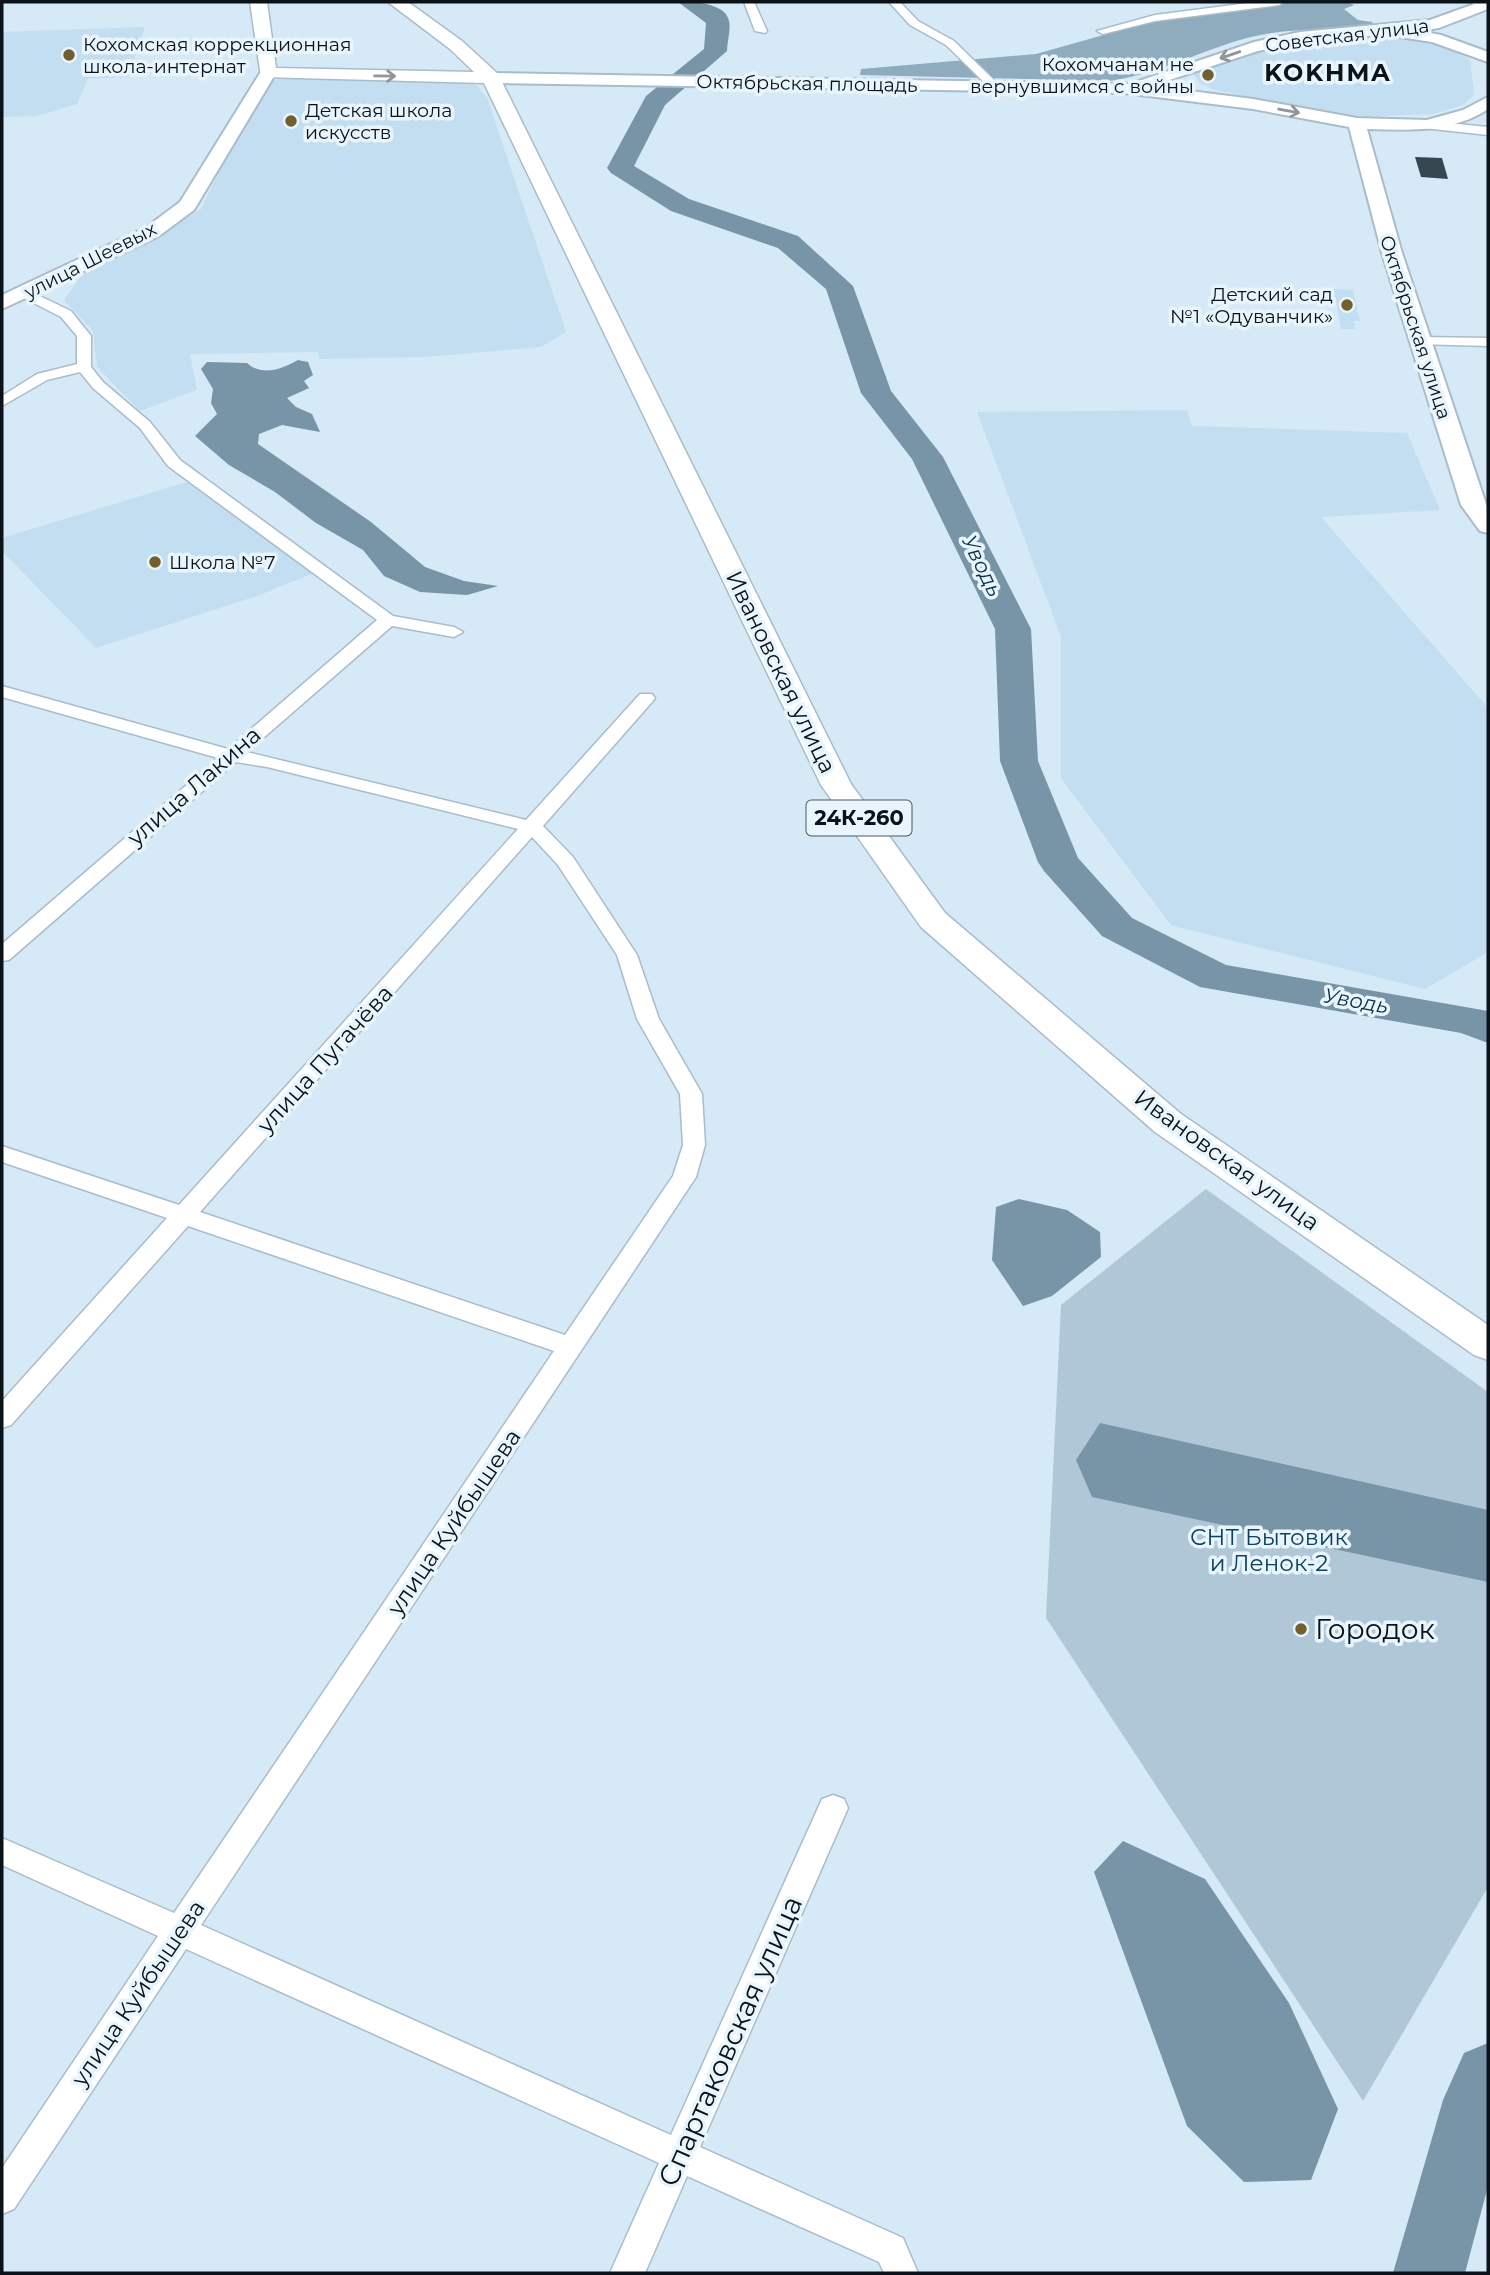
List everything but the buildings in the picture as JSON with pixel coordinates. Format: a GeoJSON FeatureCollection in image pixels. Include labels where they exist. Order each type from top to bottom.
{"type":"FeatureCollection","features":[{"type":"Feature","properties":{"kind":"main road"},"geometry":{"type":"LineString","coordinates":[[258,2],[268,73],[491,78]]}},
{"type":"Feature","properties":{"kind":"main road","name":"Ивановская улица"},"geometry":{"type":"LineString","coordinates":[[397,2],[456,45],[491,78],[836,785],[933,920],[1168,1124],[1488,1345]]}},
{"type":"Feature","properties":{"kind":"main road","name":"Советская улица"},"geometry":{"type":"LineString","coordinates":[[1124,88],[1254,47],[1300,37],[1369,32],[1481,7]]}},
{"type":"Feature","properties":{"kind":"main road"},"geometry":{"type":"LineString","coordinates":[[1430,19],[1487,52]]}},
{"type":"Feature","properties":{"kind":"main road"},"geometry":{"type":"LineString","coordinates":[[1369,32],[1435,38],[1487,52]]}},
{"type":"Feature","properties":{"kind":"main road"},"geometry":{"type":"LineString","coordinates":[[1199,66],[1185,79],[1191,84],[1253,104]]}},
{"type":"Feature","properties":{"kind":"main road","name":"улица Шеевых"},"geometry":{"type":"LineString","coordinates":[[2,303],[152,232],[187,206],[268,73]]}},
{"type":"Feature","properties":{"kind":"main road","name":"Октябрьская площадь"},"geometry":{"type":"LineString","coordinates":[[491,78],[1124,88]]}},
{"type":"Feature","properties":{"kind":"main road"},"geometry":{"type":"LineString","coordinates":[[1124,88],[1253,104],[1357,123],[1427,125],[1469,114],[1488,102]]}},
{"type":"Feature","properties":{"kind":"main road","name":"Октябрьская улица"},"geometry":{"type":"LineString","coordinates":[[1357,123],[1385,228],[1473,505],[1488,527]]}},
{"type":"Feature","properties":{"kind":"street"},"geometry":{"type":"LineString","coordinates":[[749,2],[761,31]]}},
{"type":"Feature","properties":{"kind":"street"},"geometry":{"type":"LineString","coordinates":[[894,2],[914,23],[950,43],[995,87]]}},
{"type":"Feature","properties":{"kind":"street","name":"Советская улица"},"geometry":{"type":"LineString","coordinates":[[1103,31],[1155,18],[1230,5],[1279,2]]}},
{"type":"Feature","properties":{"kind":"street"},"geometry":{"type":"LineString","coordinates":[[1469,114],[1488,129]]}},
{"type":"Feature","properties":{"kind":"street"},"geometry":{"type":"LineString","coordinates":[[1427,125],[1488,129]]}},
{"type":"Feature","properties":{"kind":"street"},"geometry":{"type":"LineString","coordinates":[[25,293],[66,314],[84,336],[84,367],[98,385],[145,425],[174,463],[388,620],[454,632]]}},
{"type":"Feature","properties":{"kind":"street"},"geometry":{"type":"LineString","coordinates":[[1420,341],[1488,342]]}},
{"type":"Feature","properties":{"kind":"street"},"geometry":{"type":"LineString","coordinates":[[2,402],[42,377],[84,367]]}},
{"type":"Feature","properties":{"kind":"street","name":"улица Лакина"},"geometry":{"type":"LineString","coordinates":[[2,955],[388,620]]}},
{"type":"Feature","properties":{"kind":"street"},"geometry":{"type":"LineString","coordinates":[[2,691],[230,755],[281,764],[533,827]]}},
{"type":"Feature","properties":{"kind":"street","name":"улица Пугачёва"},"geometry":{"type":"LineString","coordinates":[[2,1419],[646,698]]}},
{"type":"Feature","properties":{"kind":"street","name":"улица Куйбышева"},"geometry":{"type":"LineString","coordinates":[[2,2197],[684,1178],[694,1145],[691,1094],[648,1018],[627,955],[565,861],[533,827]]}},
{"type":"Feature","properties":{"kind":"street"},"geometry":{"type":"LineString","coordinates":[[2,1154],[570,1347]]}},
{"type":"Feature","properties":{"kind":"street","name":"Спартаковская улица"},"geometry":{"type":"LineString","coordinates":[[627,2273],[833,1808]]}},
{"type":"Feature","properties":{"kind":"street"},"geometry":{"type":"LineString","coordinates":[[2,1851],[679,2155],[896,2262]]}},
{"type":"Feature","properties":{"kind":"shaded area"},"geometry":{"type":"Polygon","coordinates":[[[1293,2],[1347,2],[1354,5],[1344,9],[1358,20],[1372,22],[1376,29],[1263,34],[1229,43],[1162,68],[1109,81],[860,75],[861,69],[1036,54],[1164,18],[1293,2]]]}},
{"type":"Feature","properties":{"kind":"shaded area","name":"Кохомская коррекционная школа-интернат"},"geometry":{"type":"Polygon","coordinates":[[[145,27],[128,77],[88,79],[77,104],[36,116],[2,117],[2,32],[145,27]]]}},
{"type":"Feature","properties":{"kind":"shaded area"},"geometry":{"type":"Polygon","coordinates":[[[1376,37],[1416,40],[1449,48],[1470,60],[1474,95],[1463,105],[1434,114],[1353,117],[1212,89],[1200,83],[1193,73],[1280,43],[1376,37]]]}},
{"type":"Feature","properties":{"kind":"shaded area"},"geometry":{"type":"Polygon","coordinates":[[[288,77],[463,81],[477,86],[487,98],[566,332],[541,347],[424,357],[320,359],[318,352],[190,354],[197,390],[140,411],[97,367],[93,331],[64,300],[84,272],[160,234],[201,209],[230,149],[271,81],[288,77]]]}},
{"type":"Feature","properties":{"kind":"shaded area","name":"Детский сад №1 «Одуванчик»"},"geometry":{"type":"Polygon","coordinates":[[[1334,289],[1353,290],[1360,321],[1354,321],[1355,329],[1341,329],[1334,289]]]}},
{"type":"Feature","properties":{"kind":"shaded area"},"geometry":{"type":"Polygon","coordinates":[[[298,360],[308,362],[313,375],[304,381],[309,388],[287,398],[296,407],[312,414],[320,432],[282,425],[259,434],[258,444],[371,522],[425,567],[464,581],[498,586],[467,595],[420,592],[384,576],[363,550],[316,523],[275,492],[229,465],[195,436],[217,414],[211,403],[213,389],[201,369],[207,362],[247,363],[266,371],[279,369],[298,360]]]}},
{"type":"Feature","properties":{"kind":"shaded area"},"geometry":{"type":"Polygon","coordinates":[[[1187,410],[1192,426],[1407,433],[1440,510],[1321,517],[1488,708],[1488,952],[1425,989],[1171,925],[1061,778],[1061,637],[977,412],[1187,410]]]}},
{"type":"Feature","properties":{"kind":"shaded area","name":"Школа №7"},"geometry":{"type":"Polygon","coordinates":[[[187,482],[314,573],[257,596],[96,648],[2,551],[2,538],[187,482]]]}},
{"type":"Feature","properties":{"kind":"shaded area"},"geometry":{"type":"Polygon","coordinates":[[[1019,1199],[1067,1210],[1100,1232],[1101,1257],[1052,1296],[1023,1306],[992,1260],[996,1207],[1019,1199]]]}},
{"type":"Feature","properties":{"kind":"shaded area"},"geometry":{"type":"Polygon","coordinates":[[[1100,1423],[1488,1510],[1488,1582],[1092,1497],[1076,1460],[1100,1423]]]}},
{"type":"Feature","properties":{"kind":"shaded area"},"geometry":{"type":"Polygon","coordinates":[[[1123,1841],[1205,1879],[1289,2003],[1338,2109],[1311,2180],[1244,2182],[1187,2126],[1094,1872],[1123,1841]]]}},
{"type":"Feature","properties":{"kind":"green space","name":"СНТ Бытовик и Ленок-2"},"geometry":{"type":"Polygon","coordinates":[[[1206,1189],[1488,1392],[1488,1887],[1363,2101],[1046,1618],[1061,1305],[1206,1189]]]}},
{"type":"Feature","properties":{"kind":"waterway","name":"Уводь"},"geometry":{"type":"LineString","coordinates":[[689,2],[718,20],[715,51],[655,101],[620,168],[680,205],[788,242],[839,286],[876,393],[927,457],[1013,629],[1019,761],[1059,862],[1117,927],[1215,977],[1473,1021],[1488,1029]]}},
{"type":"Feature","properties":{"kind":"waterway","name":"Уводь"},"geometry":{"type":"LineString","coordinates":[[1429,2273],[1477,2100],[1488,2076]]}},
{"type":"Feature","properties":{"kind":"place","name":"Кохомская коррекционная школа-интернат"},"geometry":{"type":"Point","coordinates":[69,55]}},
{"type":"Feature","properties":{"kind":"place","name":"Кохомчанам не вернувшимся с войны"},"geometry":{"type":"Point","coordinates":[1208,75]}},
{"type":"Feature","properties":{"kind":"place","name":"Детская школа искусств"},"geometry":{"type":"Point","coordinates":[291,121]}},
{"type":"Feature","properties":{"kind":"place","name":"Детский сад №1 «Одуванчик»"},"geometry":{"type":"Point","coordinates":[1347,305]}},
{"type":"Feature","properties":{"kind":"place","name":"Школа №7"},"geometry":{"type":"Point","coordinates":[155,562]}},
{"type":"Feature","properties":{"kind":"place","name":"Городок"},"geometry":{"type":"Point","coordinates":[1301,1629]}},
{"type":"Feature","properties":{"kind":"district","name":"KOKHMA"},"geometry":{"type":"Point","coordinates":[1328,73]}}]}
